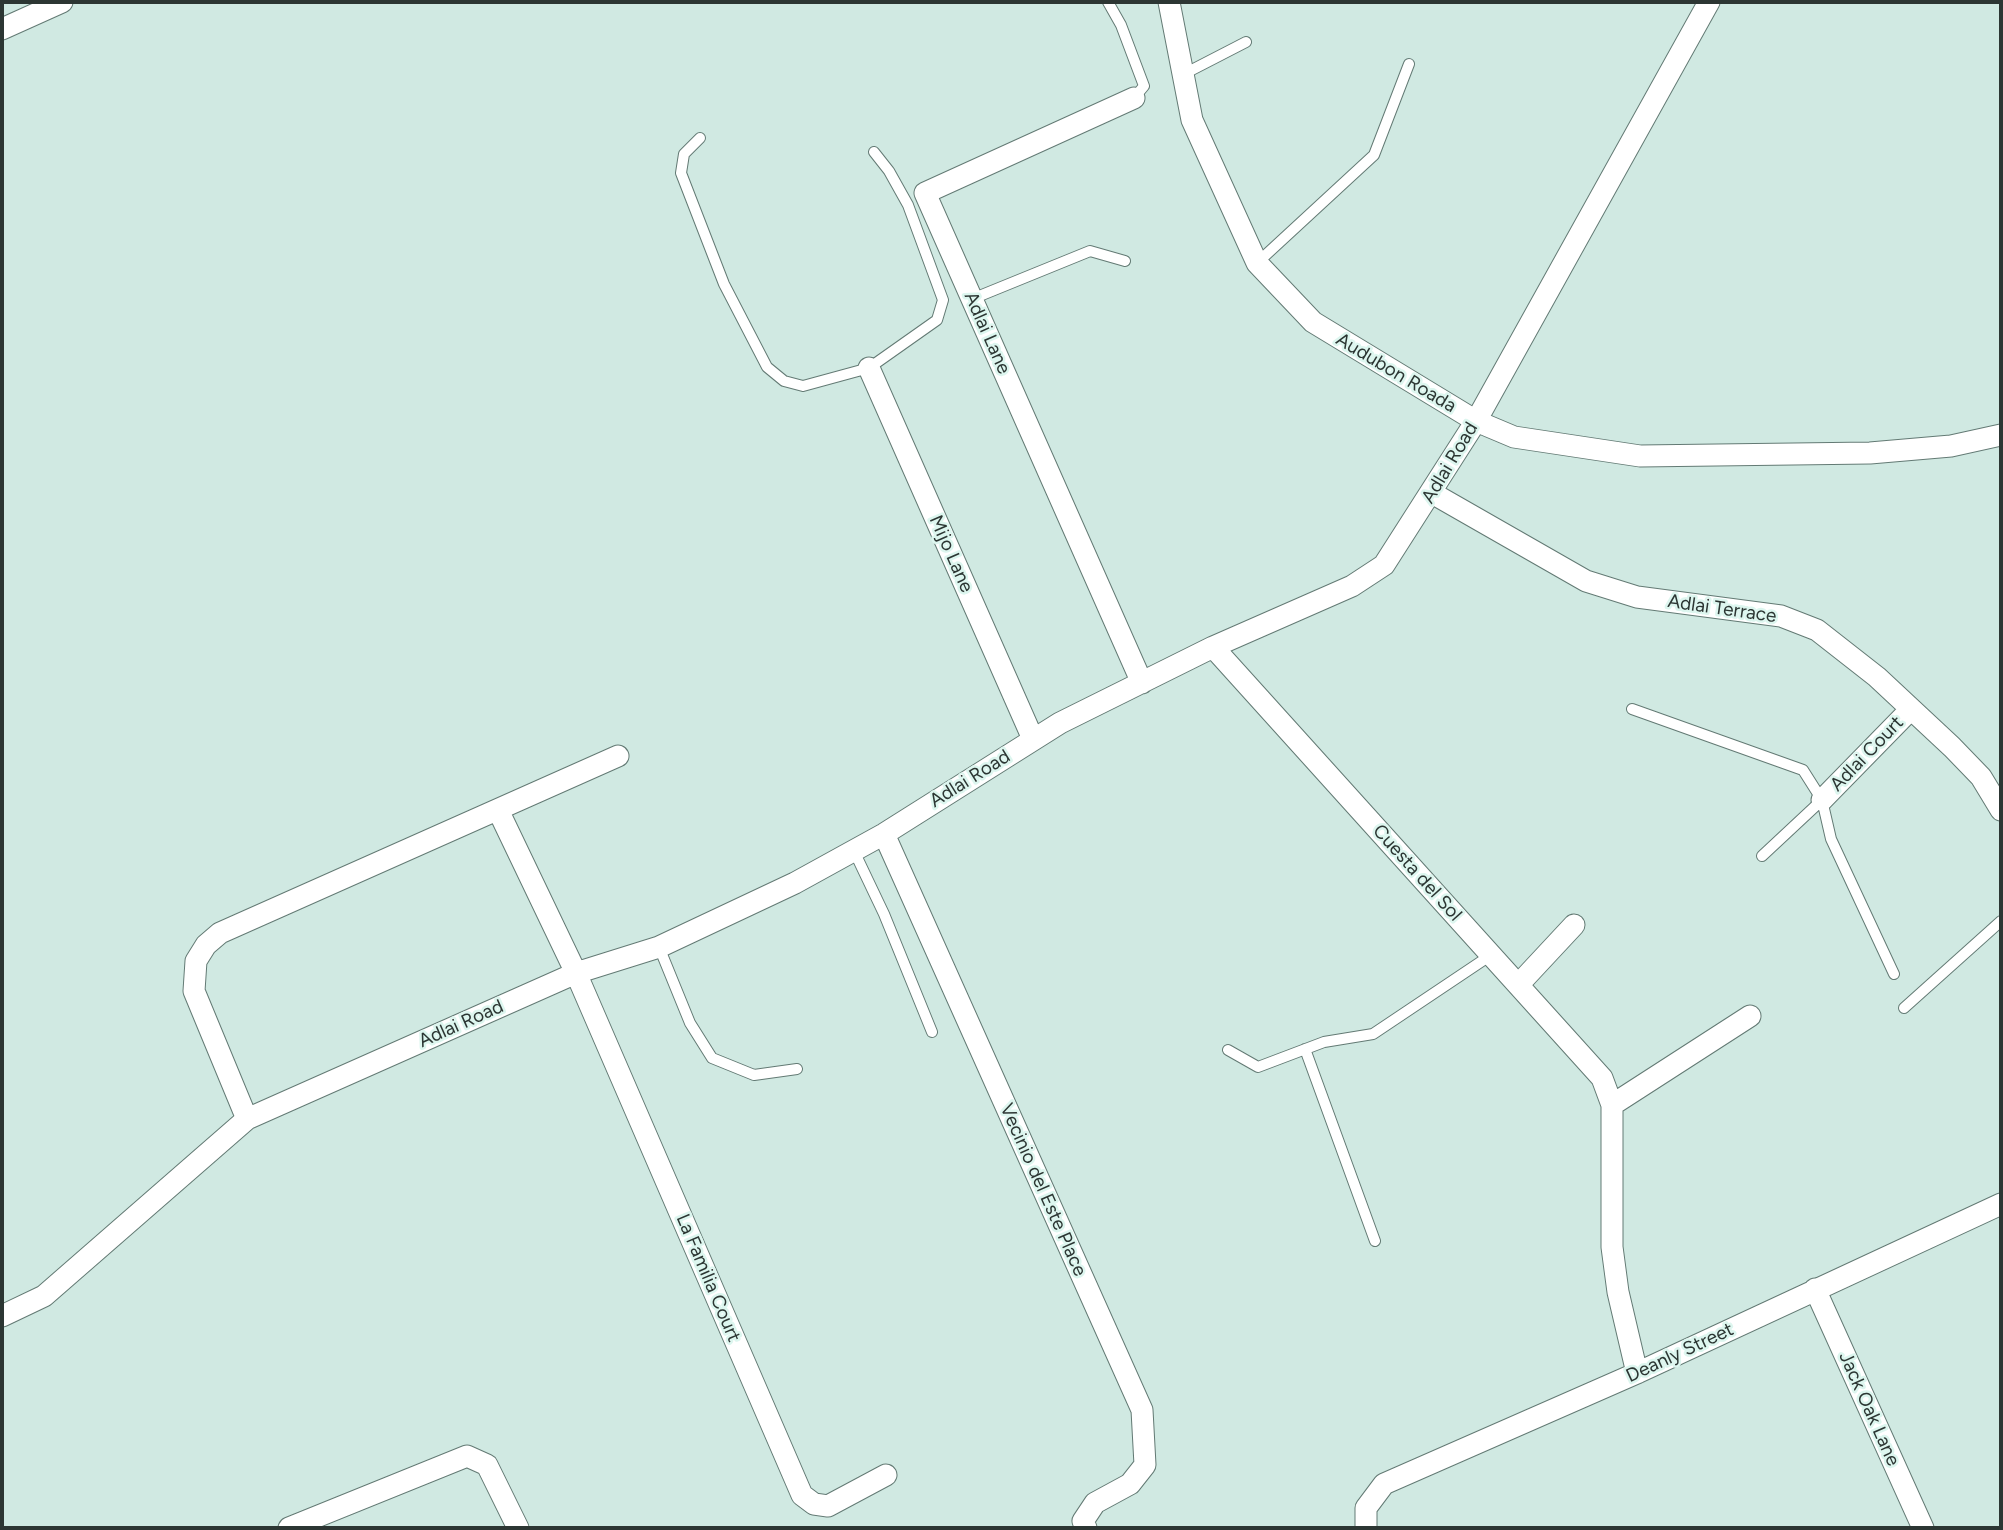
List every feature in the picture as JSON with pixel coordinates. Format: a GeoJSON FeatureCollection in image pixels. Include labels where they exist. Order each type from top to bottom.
{"type":"FeatureCollection","features":[{"type":"Feature","properties":{"kind":"street"},"geometry":{"type":"LineString","coordinates":[[2,29],[62,2]]}},
{"type":"Feature","properties":{"kind":"street","name":"Audubon Roada"},"geometry":{"type":"LineString","coordinates":[[1169,2],[1192,120],[1257,263],[1313,322],[1476,421],[1514,437],[1640,456],[1870,453],[1951,446],[2001,435]]}},
{"type":"Feature","properties":{"kind":"street","name":"Adlai Road"},"geometry":{"type":"LineString","coordinates":[[2,1316],[44,1296],[247,1119],[576,973],[659,947],[795,883],[884,834],[1033,739],[1213,647],[1352,586],[1384,565],[1476,421],[1709,2]]}},
{"type":"Feature","properties":{"kind":"street","name":"Adlai Lane"},"geometry":{"type":"LineString","coordinates":[[1134,98],[925,193],[1142,683]]}},
{"type":"Feature","properties":{"kind":"street","name":"Mijo Lane"},"geometry":{"type":"LineString","coordinates":[[869,368],[1033,739]]}},
{"type":"Feature","properties":{"kind":"street","name":"Adlai Terrace"},"geometry":{"type":"LineString","coordinates":[[1432,493],[1586,581],[1637,597],[1781,616],[1817,630],[1849,653],[1981,777],[2001,810]]}},
{"type":"Feature","properties":{"kind":"street","name":"Cuesta del Sol"},"geometry":{"type":"LineString","coordinates":[[1213,647],[1602,1078],[1612,1105],[1612,1247],[1618,1292],[1637,1373]]}},
{"type":"Feature","properties":{"kind":"street","name":"Adlai Court"},"geometry":{"type":"LineString","coordinates":[[1822,800],[1911,709]]}},
{"type":"Feature","properties":{"kind":"street"},"geometry":{"type":"LineString","coordinates":[[247,1119],[194,991],[196,961],[206,945],[220,933],[618,756]]}},
{"type":"Feature","properties":{"kind":"street","name":"La Familia Court"},"geometry":{"type":"LineString","coordinates":[[498,810],[576,973],[802,1496],[814,1504],[828,1506],[886,1475]]}},
{"type":"Feature","properties":{"kind":"street","name":"Vecinio del Este Place"},"geometry":{"type":"LineString","coordinates":[[884,834],[1142,1410],[1145,1465],[1130,1483],[1095,1503],[1083,1521],[1086,1528]]}},
{"type":"Feature","properties":{"kind":"street"},"geometry":{"type":"LineString","coordinates":[[1519,984],[1574,925]]}},
{"type":"Feature","properties":{"kind":"street"},"geometry":{"type":"LineString","coordinates":[[1612,1105],[1750,1016]]}},
{"type":"Feature","properties":{"kind":"street","name":"Deanly Street"},"geometry":{"type":"LineString","coordinates":[[1366,1518],[1384,1484],[1637,1373],[2001,1204]]}},
{"type":"Feature","properties":{"kind":"street","name":"Jack Oak Lane"},"geometry":{"type":"LineString","coordinates":[[1815,1289],[1914,1525]]}},
{"type":"Feature","properties":{"kind":"street"},"geometry":{"type":"LineString","coordinates":[[296,1527],[467,1456],[487,1465],[518,1528]]}},
{"type":"Feature","properties":{"kind":"lane"},"geometry":{"type":"LineString","coordinates":[[1108,2],[1121,25],[1144,86],[1134,98]]}},
{"type":"Feature","properties":{"kind":"lane"},"geometry":{"type":"LineString","coordinates":[[1182,75],[1246,43]]}},
{"type":"Feature","properties":{"kind":"lane"},"geometry":{"type":"LineString","coordinates":[[1257,263],[1374,155],[1409,64]]}},
{"type":"Feature","properties":{"kind":"lane"},"geometry":{"type":"LineString","coordinates":[[700,138],[684,154],[681,163],[683,183],[724,284],[767,367],[784,381],[803,386],[869,368],[937,320],[943,300],[908,205],[889,171],[874,152]]}},
{"type":"Feature","properties":{"kind":"lane"},"geometry":{"type":"LineString","coordinates":[[972,299],[1090,251],[1125,261]]}},
{"type":"Feature","properties":{"kind":"lane"},"geometry":{"type":"LineString","coordinates":[[1632,709],[1803,771],[1822,800],[1831,839],[1894,974]]}},
{"type":"Feature","properties":{"kind":"lane"},"geometry":{"type":"LineString","coordinates":[[1762,856],[1822,800]]}},
{"type":"Feature","properties":{"kind":"lane"},"geometry":{"type":"LineString","coordinates":[[854,850],[884,914],[932,1032]]}},
{"type":"Feature","properties":{"kind":"lane"},"geometry":{"type":"LineString","coordinates":[[1904,1008],[2001,921]]}},
{"type":"Feature","properties":{"kind":"lane"},"geometry":{"type":"LineString","coordinates":[[659,947],[690,1023],[712,1058],[754,1075],[797,1069]]}},
{"type":"Feature","properties":{"kind":"lane"},"geometry":{"type":"LineString","coordinates":[[1228,1050],[1258,1067],[1324,1042],[1373,1034],[1491,955]]}},
{"type":"Feature","properties":{"kind":"lane"},"geometry":{"type":"LineString","coordinates":[[1305,1049],[1375,1241]]}}]}
